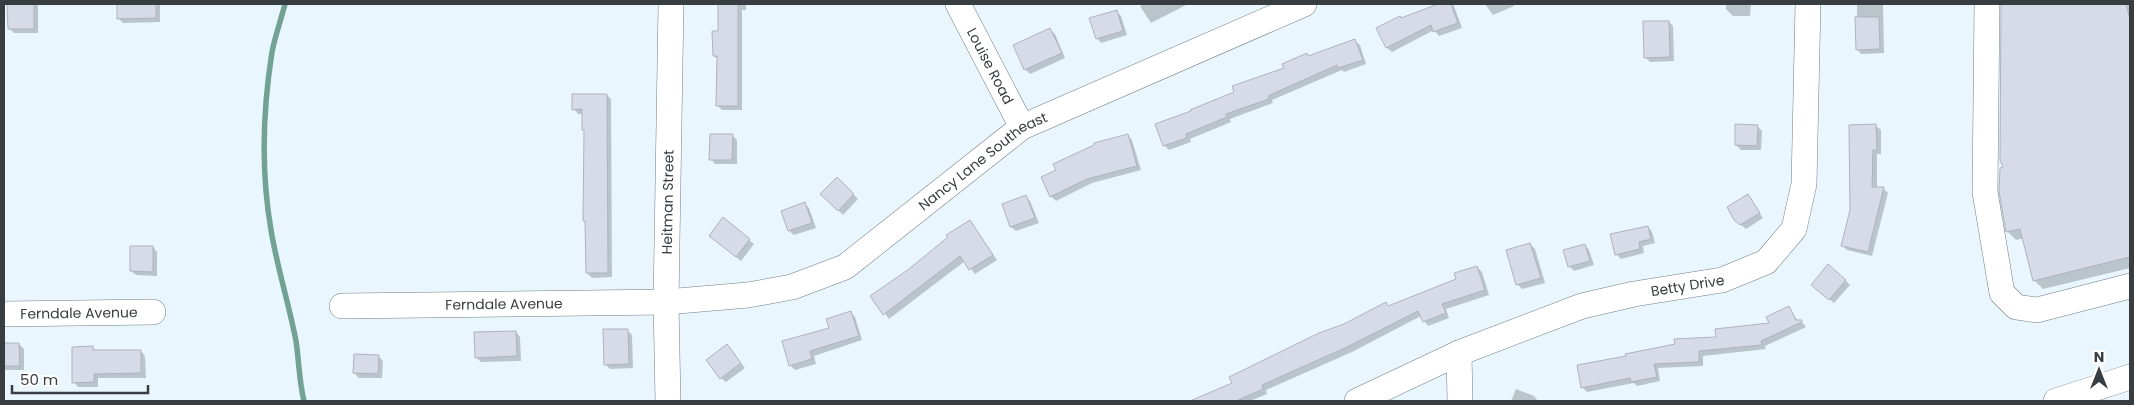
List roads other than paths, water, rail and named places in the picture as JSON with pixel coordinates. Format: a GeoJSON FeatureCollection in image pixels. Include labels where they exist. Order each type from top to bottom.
{"type":"FeatureCollection","features":[{"type":"Feature","properties":{"kind":"street","name":"Heitman Street"},"geometry":{"type":"LineString","coordinates":[[668,401],[666,302],[671,4]]}},
{"type":"Feature","properties":{"kind":"street","name":"Louise Road"},"geometry":{"type":"LineString","coordinates":[[958,4],[1022,128]]}},
{"type":"Feature","properties":{"kind":"street","name":"Nancy Lane Southeast"},"geometry":{"type":"LineString","coordinates":[[666,302],[748,295],[792,287],[845,267],[1022,128],[1304,4]]}},
{"type":"Feature","properties":{"kind":"street","name":"Betty Drive"},"geometry":{"type":"LineString","coordinates":[[1357,401],[1459,353],[1582,306],[1634,294],[1722,280],[1766,262],[1794,229],[1804,184],[1808,4]]}},
{"type":"Feature","properties":{"kind":"street"},"geometry":{"type":"LineString","coordinates":[[1987,4],[1985,192],[2002,293],[2016,307],[2037,310],[2130,286]]}},
{"type":"Feature","properties":{"kind":"street","name":"Ferndale Avenue"},"geometry":{"type":"LineString","coordinates":[[342,306],[666,302]]}},
{"type":"Feature","properties":{"kind":"street","name":"Ferndale Avenue"},"geometry":{"type":"LineString","coordinates":[[4,314],[153,312]]}},
{"type":"Feature","properties":{"kind":"street"},"geometry":{"type":"LineString","coordinates":[[1459,353],[1460,401]]}},
{"type":"Feature","properties":{"kind":"street"},"geometry":{"type":"LineString","coordinates":[[2056,401],[2130,378]]}},
{"type":"Feature","properties":{"kind":"waterway"},"geometry":{"type":"LineString","coordinates":[[285,4],[273,46],[269,74],[264,141],[266,186],[271,230],[296,341],[304,401]]}}]}
